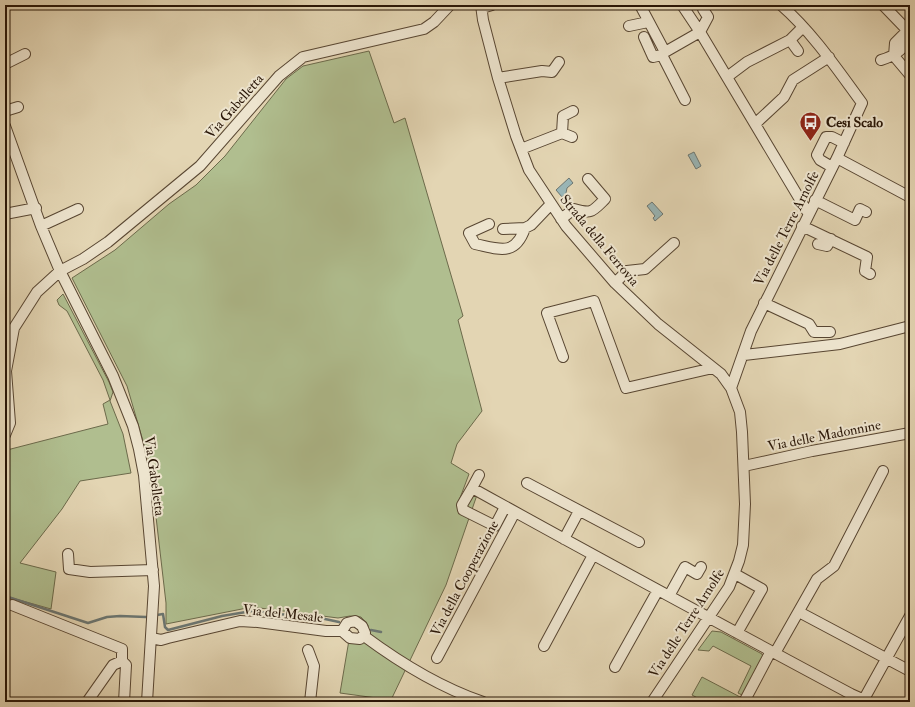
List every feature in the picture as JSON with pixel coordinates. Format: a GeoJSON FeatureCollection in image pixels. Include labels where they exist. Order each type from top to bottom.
{"type":"FeatureCollection","features":[{"type":"Feature","properties":{"kind":"street","name":"Via Gabelletta"},"geometry":{"type":"LineString","coordinates":[[60,271],[83,259],[108,242],[200,166],[279,76],[303,57],[424,29],[434,22],[450,5]]}},
{"type":"Feature","properties":{"kind":"street"},"geometry":{"type":"LineString","coordinates":[[481,6],[492,5]]}},
{"type":"Feature","properties":{"kind":"street"},"geometry":{"type":"LineString","coordinates":[[640,5],[685,100]]}},
{"type":"Feature","properties":{"kind":"street"},"geometry":{"type":"LineString","coordinates":[[682,5],[700,32],[808,213]]}},
{"type":"Feature","properties":{"kind":"street"},"geometry":{"type":"LineString","coordinates":[[755,124],[784,97],[793,80],[829,57],[803,27],[781,5]]}},
{"type":"Feature","properties":{"kind":"street"},"geometry":{"type":"LineString","coordinates":[[883,5],[909,30],[895,43],[894,56],[910,75]]}},
{"type":"Feature","properties":{"kind":"street","name":"Strada della Ferrovia"},"geometry":{"type":"LineString","coordinates":[[481,6],[498,78],[521,149],[529,170],[551,204],[561,219],[615,283],[658,324],[717,371],[731,388]]}},
{"type":"Feature","properties":{"kind":"street"},"geometry":{"type":"LineString","coordinates":[[644,37],[653,57],[663,54],[700,32],[708,17],[703,9]]}},
{"type":"Feature","properties":{"kind":"street"},"geometry":{"type":"LineString","coordinates":[[629,26],[648,22]]}},
{"type":"Feature","properties":{"kind":"street"},"geometry":{"type":"LineString","coordinates":[[726,77],[747,62],[790,40],[803,27]]}},
{"type":"Feature","properties":{"kind":"street"},"geometry":{"type":"LineString","coordinates":[[790,40],[798,51]]}},
{"type":"Feature","properties":{"kind":"street"},"geometry":{"type":"LineString","coordinates":[[5,64],[25,54]]}},
{"type":"Feature","properties":{"kind":"street"},"geometry":{"type":"LineString","coordinates":[[881,60],[894,56]]}},
{"type":"Feature","properties":{"kind":"street","name":"Via delle Terre Arnolfe"},"geometry":{"type":"LineString","coordinates":[[652,702],[729,587],[735,574],[743,545],[744,466],[740,412],[731,388],[740,368],[751,331],[808,213],[838,158],[862,103],[829,57]]}},
{"type":"Feature","properties":{"kind":"street"},"geometry":{"type":"LineString","coordinates":[[498,78],[542,71],[552,72],[559,62]]}},
{"type":"Feature","properties":{"kind":"street"},"geometry":{"type":"LineString","coordinates":[[5,111],[18,107]]}},
{"type":"Feature","properties":{"kind":"street"},"geometry":{"type":"LineString","coordinates":[[562,133],[564,116],[573,111]]}},
{"type":"Feature","properties":{"kind":"street","name":"Via Gabelletta"},"geometry":{"type":"LineString","coordinates":[[5,126],[36,208],[41,226],[60,271],[113,376],[133,426],[144,475],[153,570],[154,602],[148,702]]}},
{"type":"Feature","properties":{"kind":"street"},"geometry":{"type":"LineString","coordinates":[[521,149],[562,133],[572,136]]}},
{"type":"Feature","properties":{"kind":"street"},"geometry":{"type":"LineString","coordinates":[[832,167],[820,160],[817,155],[826,137],[832,137],[844,143]]}},
{"type":"Feature","properties":{"kind":"street"},"geometry":{"type":"LineString","coordinates":[[838,158],[910,197]]}},
{"type":"Feature","properties":{"kind":"street"},"geometry":{"type":"LineString","coordinates":[[561,219],[574,209],[588,213],[593,211],[605,199],[588,179]]}},
{"type":"Feature","properties":{"kind":"street"},"geometry":{"type":"LineString","coordinates":[[815,200],[855,220],[860,209],[866,212]]}},
{"type":"Feature","properties":{"kind":"street"},"geometry":{"type":"LineString","coordinates":[[503,229],[525,228],[531,225],[551,204]]}},
{"type":"Feature","properties":{"kind":"street"},"geometry":{"type":"LineString","coordinates":[[5,214],[36,208]]}},
{"type":"Feature","properties":{"kind":"street"},"geometry":{"type":"LineString","coordinates":[[41,226],[78,209]]}},
{"type":"Feature","properties":{"kind":"street"},"geometry":{"type":"LineString","coordinates":[[488,224],[469,233],[475,244],[504,250],[512,247],[521,238],[525,228]]}},
{"type":"Feature","properties":{"kind":"street"},"geometry":{"type":"LineString","coordinates":[[802,226],[867,257],[865,271],[870,274]]}},
{"type":"Feature","properties":{"kind":"street"},"geometry":{"type":"LineString","coordinates":[[818,244],[827,246],[831,239]]}},
{"type":"Feature","properties":{"kind":"street"},"geometry":{"type":"LineString","coordinates":[[615,283],[627,271],[645,269],[674,243]]}},
{"type":"Feature","properties":{"kind":"street"},"geometry":{"type":"LineString","coordinates":[[5,435],[10,424],[6,371],[14,328],[37,292],[60,271]]}},
{"type":"Feature","properties":{"kind":"street"},"geometry":{"type":"LineString","coordinates":[[563,357],[547,313],[594,301],[626,388],[740,368]]}},
{"type":"Feature","properties":{"kind":"street"},"geometry":{"type":"LineString","coordinates":[[764,303],[809,324],[814,332],[830,332]]}},
{"type":"Feature","properties":{"kind":"street"},"geometry":{"type":"LineString","coordinates":[[744,355],[840,344],[910,326]]}},
{"type":"Feature","properties":{"kind":"street","name":"Via delle Madonnine"},"geometry":{"type":"LineString","coordinates":[[744,466],[812,451],[910,433]]}},
{"type":"Feature","properties":{"kind":"street"},"geometry":{"type":"LineString","coordinates":[[744,702],[773,652],[799,612],[817,579],[834,566],[883,471]]}},
{"type":"Feature","properties":{"kind":"street"},"geometry":{"type":"LineString","coordinates":[[472,488],[479,475]]}},
{"type":"Feature","properties":{"kind":"street"},"geometry":{"type":"LineString","coordinates":[[527,482],[639,542]]}},
{"type":"Feature","properties":{"kind":"street","name":"Via della Cooperazione"},"geometry":{"type":"LineString","coordinates":[[505,507],[495,526],[463,510],[462,505],[472,488],[773,652],[848,698],[866,701]]}},
{"type":"Feature","properties":{"kind":"street"},"geometry":{"type":"LineString","coordinates":[[564,539],[579,511]]}},
{"type":"Feature","properties":{"kind":"street","name":"Via della Cooperazione"},"geometry":{"type":"LineString","coordinates":[[437,658],[515,512]]}},
{"type":"Feature","properties":{"kind":"street"},"geometry":{"type":"LineString","coordinates":[[68,554],[69,569],[90,572],[153,570]]}},
{"type":"Feature","properties":{"kind":"street"},"geometry":{"type":"LineString","coordinates":[[544,646],[593,555]]}},
{"type":"Feature","properties":{"kind":"street"},"geometry":{"type":"LineString","coordinates":[[669,596],[685,567],[697,574],[701,566]]}},
{"type":"Feature","properties":{"kind":"street"},"geometry":{"type":"LineString","coordinates":[[735,574],[762,589],[737,633]]}},
{"type":"Feature","properties":{"kind":"street"},"geometry":{"type":"LineString","coordinates":[[615,667],[658,590]]}},
{"type":"Feature","properties":{"kind":"street"},"geometry":{"type":"LineString","coordinates":[[12,605],[122,649],[122,661],[126,665],[124,702]]}},
{"type":"Feature","properties":{"kind":"street"},"geometry":{"type":"LineString","coordinates":[[799,612],[910,671]]}},
{"type":"Feature","properties":{"kind":"street"},"geometry":{"type":"LineString","coordinates":[[866,701],[910,616]]}},
{"type":"Feature","properties":{"kind":"street","name":"Via del Mesale"},"geometry":{"type":"LineString","coordinates":[[151,638],[161,640],[240,621],[326,631],[342,631],[350,638],[356,639],[360,639],[364,636]]}},
{"type":"Feature","properties":{"kind":"street","name":"Via del Mesale"},"geometry":{"type":"LineString","coordinates":[[342,631],[347,623],[356,621],[362,626],[364,636],[388,654],[464,696],[483,702]]}},
{"type":"Feature","properties":{"kind":"street"},"geometry":{"type":"LineString","coordinates":[[308,650],[314,666],[310,702]]}},
{"type":"Feature","properties":{"kind":"street"},"geometry":{"type":"LineString","coordinates":[[87,702],[113,665],[122,661]]}},
{"type":"Feature","properties":{"kind":"green space"},"geometry":{"type":"Polygon","coordinates":[[[369,51],[394,123],[405,118],[463,316],[458,320],[482,411],[457,444],[451,463],[469,474],[457,506],[478,492],[446,585],[391,700],[340,693],[349,640],[369,636],[368,625],[361,617],[350,616],[338,618],[252,607],[166,624],[166,603],[150,465],[127,386],[72,278],[115,250],[169,204],[196,185],[225,156],[286,79],[303,66],[369,51]]]}},
{"type":"Feature","properties":{"kind":"green space"},"geometry":{"type":"Polygon","coordinates":[[[63,294],[113,392],[110,401],[123,434],[131,473],[80,481],[62,509],[20,563],[56,572],[51,609],[5,596],[5,451],[108,424],[103,404],[110,400],[103,380],[67,311],[59,305],[57,300],[63,294]]]}},
{"type":"Feature","properties":{"kind":"green space"},"geometry":{"type":"Polygon","coordinates":[[[712,631],[721,632],[762,654],[763,657],[744,696],[738,693],[751,666],[713,646],[709,651],[698,650],[712,631]]]}},
{"type":"Feature","properties":{"kind":"green space"},"geometry":{"type":"Polygon","coordinates":[[[702,677],[742,698],[740,702],[705,702],[692,695],[702,677]]]}},
{"type":"Feature","properties":{"kind":"water"},"geometry":{"type":"Polygon","coordinates":[[[694,152],[701,166],[696,169],[688,155],[694,152]]]}},
{"type":"Feature","properties":{"kind":"water"},"geometry":{"type":"Polygon","coordinates":[[[569,178],[573,183],[567,188],[566,193],[562,197],[556,190],[569,178]]]}},
{"type":"Feature","properties":{"kind":"water"},"geometry":{"type":"Polygon","coordinates":[[[652,202],[663,214],[655,221],[653,218],[655,216],[647,206],[652,202]]]}},
{"type":"Feature","properties":{"kind":"waterway"},"geometry":{"type":"LineString","coordinates":[[5,596],[88,623],[107,617],[146,617]]}},
{"type":"Feature","properties":{"kind":"waterway"},"geometry":{"type":"LineString","coordinates":[[157,615],[163,614],[165,627],[168,630],[222,616],[252,611],[325,619],[339,622]]}},
{"type":"Feature","properties":{"kind":"waterway"},"geometry":{"type":"LineString","coordinates":[[371,630],[381,632]]}},
{"type":"Feature","properties":{"kind":"place","name":"Cesi Scalo"},"geometry":{"type":"Point","coordinates":[811,142]}}]}
